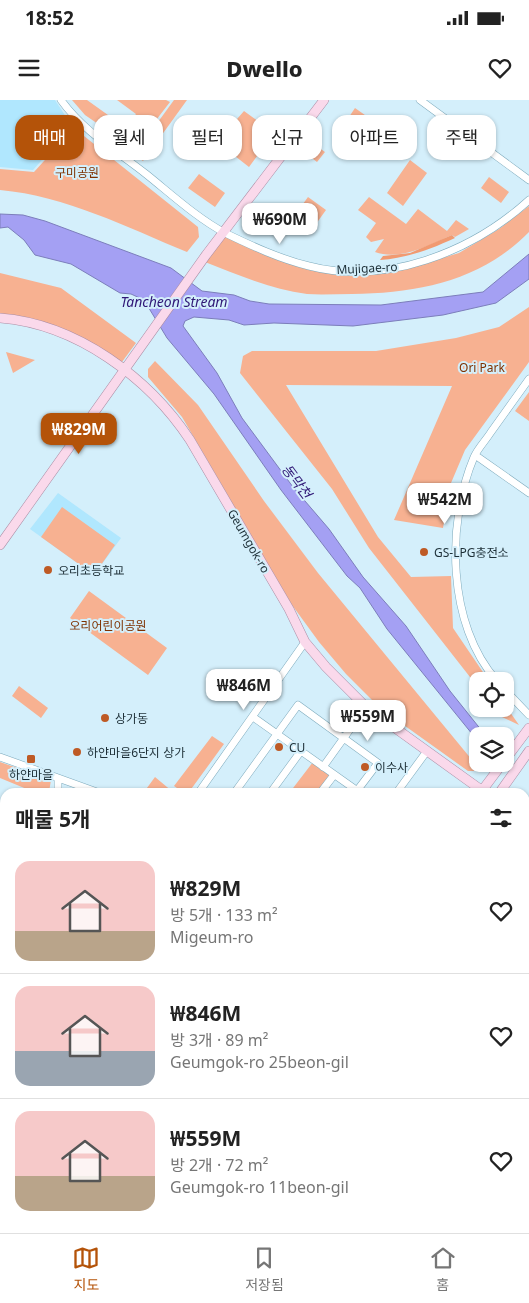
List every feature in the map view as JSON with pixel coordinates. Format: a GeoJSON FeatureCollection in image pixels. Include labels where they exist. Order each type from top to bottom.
{"type":"FeatureCollection","features":[{"type":"Feature","properties":{"kind":"main road"},"geometry":{"type":"LineString","coordinates":[[0,545],[126,371],[206,255],[324,100]]}},
{"type":"Feature","properties":{"kind":"main road","name":"Geumgok-ro"},"geometry":{"type":"LineString","coordinates":[[0,318],[42,327],[63,335],[105,356],[152,392],[174,416],[215,480],[289,609],[305,642],[332,674],[366,707],[477,788]]}},
{"type":"Feature","properties":{"kind":"main road"},"geometry":{"type":"LineString","coordinates":[[514,748],[529,728]]}},
{"type":"Feature","properties":{"kind":"main road"},"geometry":{"type":"LineString","coordinates":[[503,788],[529,752]]}},
{"type":"Feature","properties":{"kind":"main road"},"geometry":{"type":"LineString","coordinates":[[485,788],[496,772]]}},
{"type":"Feature","properties":{"kind":"street","name":"Mujigae-ro"},"geometry":{"type":"LineString","coordinates":[[62,100],[89,130],[224,232],[269,253],[311,267],[348,271],[414,264],[458,249],[496,226],[529,200]]}},
{"type":"Feature","properties":{"kind":"street"},"geometry":{"type":"LineString","coordinates":[[420,100],[529,180]]}},
{"type":"Feature","properties":{"kind":"street"},"geometry":{"type":"LineString","coordinates":[[490,672],[471,633],[463,608],[456,569],[455,536],[458,511],[475,455],[529,379]]}},
{"type":"Feature","properties":{"kind":"street"},"geometry":{"type":"LineString","coordinates":[[475,455],[529,493]]}},
{"type":"Feature","properties":{"kind":"street"},"geometry":{"type":"LineString","coordinates":[[203,788],[305,642]]}},
{"type":"Feature","properties":{"kind":"street"},"geometry":{"type":"LineString","coordinates":[[514,699],[529,715]]}},
{"type":"Feature","properties":{"kind":"street"},"geometry":{"type":"LineString","coordinates":[[240,788],[298,705],[378,763],[361,788]]}},
{"type":"Feature","properties":{"kind":"street"},"geometry":{"type":"LineString","coordinates":[[323,767],[366,707]]}},
{"type":"Feature","properties":{"kind":"street"},"geometry":{"type":"LineString","coordinates":[[253,718],[352,788]]}},
{"type":"Feature","properties":{"kind":"street"},"geometry":{"type":"LineString","coordinates":[[274,788],[301,751]]}},
{"type":"Feature","properties":{"kind":"street"},"geometry":{"type":"LineString","coordinates":[[400,788],[427,751]]}},
{"type":"Feature","properties":{"kind":"street"},"geometry":{"type":"LineString","coordinates":[[0,757],[85,788]]}},
{"type":"Feature","properties":{"kind":"street"},"geometry":{"type":"LineString","coordinates":[[324,788],[334,775]]}},
{"type":"Feature","properties":{"kind":"street"},"geometry":{"type":"LineString","coordinates":[[58,778],[58,788]]}},
{"type":"Feature","properties":{"kind":"shaded area"},"geometry":{"type":"Polygon","coordinates":[[[0,100],[55,100],[65,115],[15,115],[15,160],[42,160],[33,170],[0,167],[0,100]]]}},
{"type":"Feature","properties":{"kind":"shaded area"},"geometry":{"type":"Polygon","coordinates":[[[452,235],[455,238],[428,249],[410,255],[380,260],[383,256],[410,253],[452,235]]]}},
{"type":"Feature","properties":{"kind":"shaded area"},"geometry":{"type":"Polygon","coordinates":[[[58,493],[121,538],[94,575],[30,529],[58,493]]]}},
{"type":"Feature","properties":{"kind":"green space"},"geometry":{"type":"Polygon","coordinates":[[[72,100],[87,100],[108,115],[94,115],[94,121],[85,115],[72,100]]]}},
{"type":"Feature","properties":{"kind":"green space"},"geometry":{"type":"Polygon","coordinates":[[[117,100],[166,100],[170,102],[160,115],[136,114],[117,100]]]}},
{"type":"Feature","properties":{"kind":"green space"},"geometry":{"type":"Polygon","coordinates":[[[174,100],[187,100],[176,115],[173,115],[173,119],[163,133],[163,115],[174,100]]]}},
{"type":"Feature","properties":{"kind":"green space"},"geometry":{"type":"Polygon","coordinates":[[[355,108],[365,115],[350,115],[355,108]]]}},
{"type":"Feature","properties":{"kind":"green space"},"geometry":{"type":"Polygon","coordinates":[[[244,111],[252,117],[252,160],[254,160],[249,167],[240,160],[242,160],[241,115],[244,111]]]}},
{"type":"Feature","properties":{"kind":"green space","name":"구미공원"},"geometry":{"type":"Polygon","coordinates":[[[84,136],[94,144],[94,160],[114,160],[198,227],[199,237],[187,252],[72,206],[24,193],[0,190],[0,169],[34,172],[45,160],[84,160],[84,136]]]}},
{"type":"Feature","properties":{"kind":"green space"},"geometry":{"type":"Polygon","coordinates":[[[410,160],[427,173],[403,206],[387,193],[410,160]]]}},
{"type":"Feature","properties":{"kind":"green space"},"geometry":{"type":"Polygon","coordinates":[[[199,174],[225,193],[215,207],[188,188],[199,174]]]}},
{"type":"Feature","properties":{"kind":"green space"},"geometry":{"type":"Polygon","coordinates":[[[489,177],[509,192],[501,203],[481,188],[489,177]]]}},
{"type":"Feature","properties":{"kind":"green space"},"geometry":{"type":"Polygon","coordinates":[[[308,197],[326,210],[313,228],[295,215],[308,197]]]}},
{"type":"Feature","properties":{"kind":"green space"},"geometry":{"type":"Polygon","coordinates":[[[369,197],[406,224],[418,209],[447,231],[456,220],[469,229],[455,237],[452,235],[415,251],[394,255],[375,252],[384,239],[371,242],[366,237],[376,223],[358,210],[369,197]]]}},
{"type":"Feature","properties":{"kind":"green space"},"geometry":{"type":"Polygon","coordinates":[[[260,206],[271,214],[260,229],[249,221],[260,206]]]}},
{"type":"Feature","properties":{"kind":"green space"},"geometry":{"type":"Polygon","coordinates":[[[529,206],[529,232],[510,249],[470,273],[425,287],[377,293],[307,294],[242,277],[205,262],[225,236],[263,254],[309,270],[338,273],[402,270],[459,253],[499,229],[529,206]]]}},
{"type":"Feature","properties":{"kind":"green space"},"geometry":{"type":"Polygon","coordinates":[[[0,273],[61,288],[136,343],[119,366],[49,330],[0,314],[0,273]]]}},
{"type":"Feature","properties":{"kind":"green space","name":"Ori Park"},"geometry":{"type":"Polygon","coordinates":[[[529,307],[529,362],[465,450],[451,483],[443,528],[394,520],[452,386],[286,385],[378,537],[411,577],[451,576],[453,628],[483,672],[469,672],[469,676],[369,548],[332,489],[240,373],[243,356],[252,351],[376,351],[456,338],[499,327],[529,307]]]}},
{"type":"Feature","properties":{"kind":"green space"},"geometry":{"type":"Polygon","coordinates":[[[6,352],[35,360],[13,373],[6,352]]]}},
{"type":"Feature","properties":{"kind":"green space"},"geometry":{"type":"Polygon","coordinates":[[[155,361],[198,405],[264,501],[318,573],[469,756],[469,771],[380,708],[346,674],[319,642],[292,605],[182,417],[148,377],[148,369],[155,361]]]}},
{"type":"Feature","properties":{"kind":"green space"},"geometry":{"type":"Polygon","coordinates":[[[529,392],[529,421],[515,411],[529,392]]]}},
{"type":"Feature","properties":{"kind":"green space"},"geometry":{"type":"Polygon","coordinates":[[[62,507],[115,545],[94,575],[41,537],[62,507]]]}},
{"type":"Feature","properties":{"kind":"green space","name":"오리어린이공원"},"geometry":{"type":"Polygon","coordinates":[[[89,591],[167,648],[148,675],[70,618],[89,591]]]}},
{"type":"Feature","properties":{"kind":"green space"},"geometry":{"type":"Polygon","coordinates":[[[19,686],[48,708],[41,718],[12,696],[19,686]]]}},
{"type":"Feature","properties":{"kind":"green space"},"geometry":{"type":"Polygon","coordinates":[[[502,717],[513,717],[519,725],[502,717]]]}},
{"type":"Feature","properties":{"kind":"green space"},"geometry":{"type":"Polygon","coordinates":[[[212,736],[224,744],[192,788],[177,788],[174,786],[212,736]]]}},
{"type":"Feature","properties":{"kind":"green space"},"geometry":{"type":"Polygon","coordinates":[[[0,762],[51,780],[50,788],[24,788],[0,778],[0,762]]]}},
{"type":"Feature","properties":{"kind":"green space"},"geometry":{"type":"Polygon","coordinates":[[[313,762],[332,775],[322,788],[293,788],[313,762]]]}},
{"type":"Feature","properties":{"kind":"green space"},"geometry":{"type":"Polygon","coordinates":[[[155,777],[168,788],[147,788],[155,777]]]}},
{"type":"Feature","properties":{"kind":"water","name":"Tancheon Stream"},"geometry":{"type":"Polygon","coordinates":[[[0,214],[23,215],[45,221],[171,268],[202,291],[234,295],[250,301],[269,304],[381,305],[483,292],[529,254],[529,279],[496,303],[443,315],[353,326],[274,323],[244,325],[229,320],[194,317],[185,321],[183,326],[217,373],[242,418],[293,487],[329,529],[363,577],[406,626],[450,691],[479,727],[469,727],[469,730],[387,629],[360,588],[347,576],[281,490],[214,394],[167,338],[144,300],[131,294],[120,293],[71,264],[35,255],[24,240],[8,227],[0,228],[0,214]]]}},
{"type":"Feature","properties":{"kind":"place","name":"GS-LPG충전소"},"geometry":{"type":"Point","coordinates":[424,552]}},
{"type":"Feature","properties":{"kind":"place","name":"오리초등학교"},"geometry":{"type":"Point","coordinates":[48,570]}},
{"type":"Feature","properties":{"kind":"place","name":"상가동"},"geometry":{"type":"Point","coordinates":[105,718]}},
{"type":"Feature","properties":{"kind":"place","name":"CU"},"geometry":{"type":"Point","coordinates":[279,747]}},
{"type":"Feature","properties":{"kind":"place","name":"하얀마을6단지 상가"},"geometry":{"type":"Point","coordinates":[77,752]}},
{"type":"Feature","properties":{"kind":"place","name":"하얀마을"},"geometry":{"type":"Point","coordinates":[31,759]}},
{"type":"Feature","properties":{"kind":"place","name":"이수사"},"geometry":{"type":"Point","coordinates":[365,767]}},
{"type":"Feature","properties":{"kind":"water label","name":"동막천"},"geometry":{"type":"Point","coordinates":[297,481]}}]}
